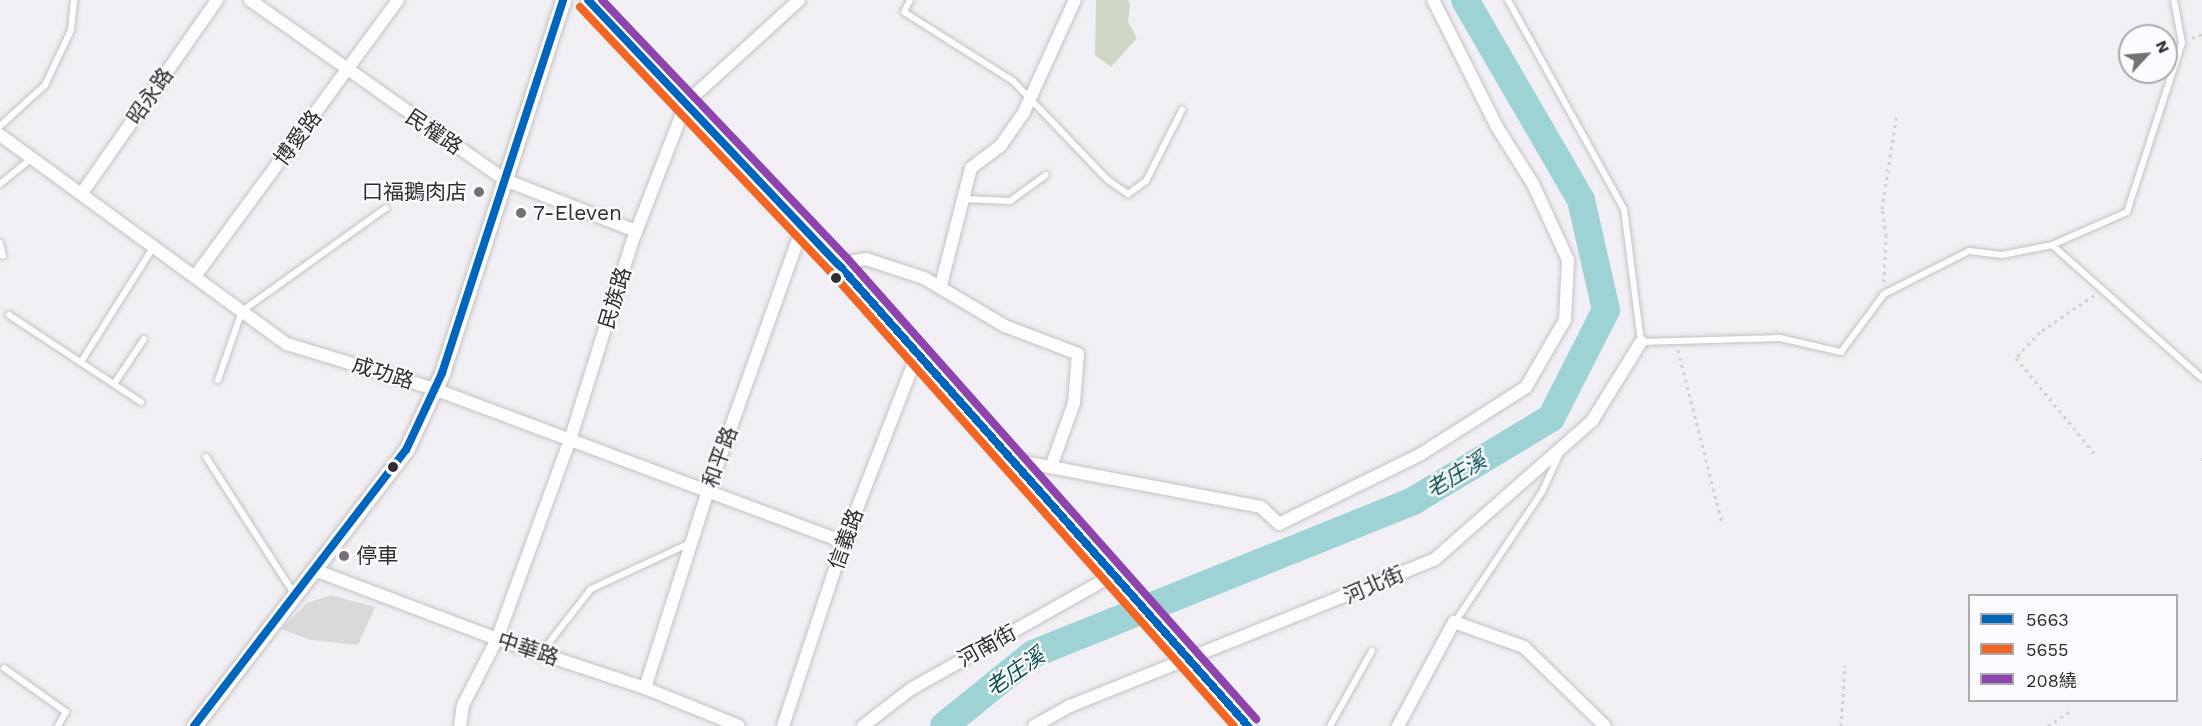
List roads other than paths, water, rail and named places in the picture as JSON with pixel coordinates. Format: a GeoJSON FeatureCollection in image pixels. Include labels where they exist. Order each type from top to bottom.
{"type":"FeatureCollection","features":[{"type":"Feature","properties":{"kind":"street","name":"昭永路"},"geometry":{"type":"LineString","coordinates":[[82,193],[217,0]]}},
{"type":"Feature","properties":{"kind":"street","name":"民權路"},"geometry":{"type":"LineString","coordinates":[[250,0],[347,72],[505,180],[636,231]]}},
{"type":"Feature","properties":{"kind":"street","name":"博愛路"},"geometry":{"type":"LineString","coordinates":[[196,275],[398,0]]}},
{"type":"Feature","properties":{"kind":"street"},"geometry":{"type":"LineString","coordinates":[[194,726],[317,571],[406,450],[434,389],[505,180],[562,0]]}},
{"type":"Feature","properties":{"kind":"street"},"geometry":{"type":"LineString","coordinates":[[588,0],[802,229],[838,264],[917,355],[1122,578],[1248,726]]}},
{"type":"Feature","properties":{"kind":"street","name":"民族路"},"geometry":{"type":"LineString","coordinates":[[460,726],[463,705],[497,639],[570,440],[636,231],[686,103],[799,0]]}},
{"type":"Feature","properties":{"kind":"street"},"geometry":{"type":"LineString","coordinates":[[941,285],[971,168],[1001,146],[1031,100],[1075,0]]}},
{"type":"Feature","properties":{"kind":"street"},"geometry":{"type":"LineString","coordinates":[[1013,460],[1261,507],[1279,524],[1421,454],[1526,387],[1565,320],[1568,260],[1533,184],[1497,127],[1433,0]]}},
{"type":"Feature","properties":{"kind":"street","name":"成功路"},"geometry":{"type":"LineString","coordinates":[[0,135],[196,275],[286,344],[434,389],[844,542]]}},
{"type":"Feature","properties":{"kind":"street","name":"和平路"},"geometry":{"type":"LineString","coordinates":[[645,688],[708,491],[802,229]]}},
{"type":"Feature","properties":{"kind":"street"},"geometry":{"type":"LineString","coordinates":[[838,264],[866,259],[941,285],[1005,326],[1078,354],[1074,403],[1051,468]]}},
{"type":"Feature","properties":{"kind":"street","name":"河北街"},"geometry":{"type":"LineString","coordinates":[[1034,726],[1070,706],[1191,661],[1435,559],[1562,450],[1592,421],[1641,342]]}},
{"type":"Feature","properties":{"kind":"street","name":"信義路"},"geometry":{"type":"LineString","coordinates":[[783,726],[844,542],[917,355]]}},
{"type":"Feature","properties":{"kind":"street","name":"中華路"},"geometry":{"type":"LineString","coordinates":[[317,571],[497,639],[645,688],[739,726]]}},
{"type":"Feature","properties":{"kind":"street","name":"河南街"},"geometry":{"type":"LineString","coordinates":[[863,726],[911,689],[1122,578]]}},
{"type":"Feature","properties":{"kind":"street"},"geometry":{"type":"LineString","coordinates":[[1398,726],[1454,622],[1524,647],[1605,726]]}},
{"type":"Feature","properties":{"kind":"lane"},"geometry":{"type":"LineString","coordinates":[[0,126],[45,85],[71,30],[74,0]]}},
{"type":"Feature","properties":{"kind":"lane"},"geometry":{"type":"LineString","coordinates":[[910,0],[904,12],[1013,81],[1108,180],[1128,194],[1146,181],[1182,110]]}},
{"type":"Feature","properties":{"kind":"lane"},"geometry":{"type":"LineString","coordinates":[[1508,0],[1624,209],[1641,342],[1780,338],[1841,352],[1884,294],[1969,250],[2002,255],[2052,245],[2127,212],[2182,43],[2174,0]]}},
{"type":"Feature","properties":{"kind":"lane"},"geometry":{"type":"LineString","coordinates":[[0,184],[33,157]]}},
{"type":"Feature","properties":{"kind":"lane"},"geometry":{"type":"LineString","coordinates":[[963,199],[1010,201],[1046,174]]}},
{"type":"Feature","properties":{"kind":"lane"},"geometry":{"type":"LineString","coordinates":[[218,380],[243,311],[386,208]]}},
{"type":"Feature","properties":{"kind":"lane"},"geometry":{"type":"LineString","coordinates":[[0,243],[3,256]]}},
{"type":"Feature","properties":{"kind":"lane"},"geometry":{"type":"LineString","coordinates":[[81,362],[154,245]]}},
{"type":"Feature","properties":{"kind":"lane"},"geometry":{"type":"LineString","coordinates":[[2052,245],[2202,378]]}},
{"type":"Feature","properties":{"kind":"lane"},"geometry":{"type":"LineString","coordinates":[[9,315],[141,402]]}},
{"type":"Feature","properties":{"kind":"lane"},"geometry":{"type":"LineString","coordinates":[[114,384],[144,339]]}},
{"type":"Feature","properties":{"kind":"lane"},"geometry":{"type":"LineString","coordinates":[[1454,622],[1542,492],[1562,450]]}},
{"type":"Feature","properties":{"kind":"lane"},"geometry":{"type":"LineString","coordinates":[[206,457],[296,597]]}},
{"type":"Feature","properties":{"kind":"lane"},"geometry":{"type":"LineString","coordinates":[[540,654],[591,589],[692,542]]}},
{"type":"Feature","properties":{"kind":"lane"},"geometry":{"type":"LineString","coordinates":[[1330,726],[1372,651]]}},
{"type":"Feature","properties":{"kind":"lane"},"geometry":{"type":"LineString","coordinates":[[4,668],[66,712],[58,726]]}},
{"type":"Feature","properties":{"kind":"waterway","name":"老庄溪"},"geometry":{"type":"LineString","coordinates":[[944,726],[1033,654],[1413,501],[1551,418],[1606,310],[1581,200],[1465,0]]}},
{"type":"Feature","properties":{"kind":"place","name":"口福鵝肉店"},"geometry":{"type":"Point","coordinates":[479,192]}},
{"type":"Feature","properties":{"kind":"place","name":"7-Eleven"},"geometry":{"type":"Point","coordinates":[521,213]}},
{"type":"Feature","properties":{"kind":"place","name":"停車"},"geometry":{"type":"Point","coordinates":[344,556]}}]}
